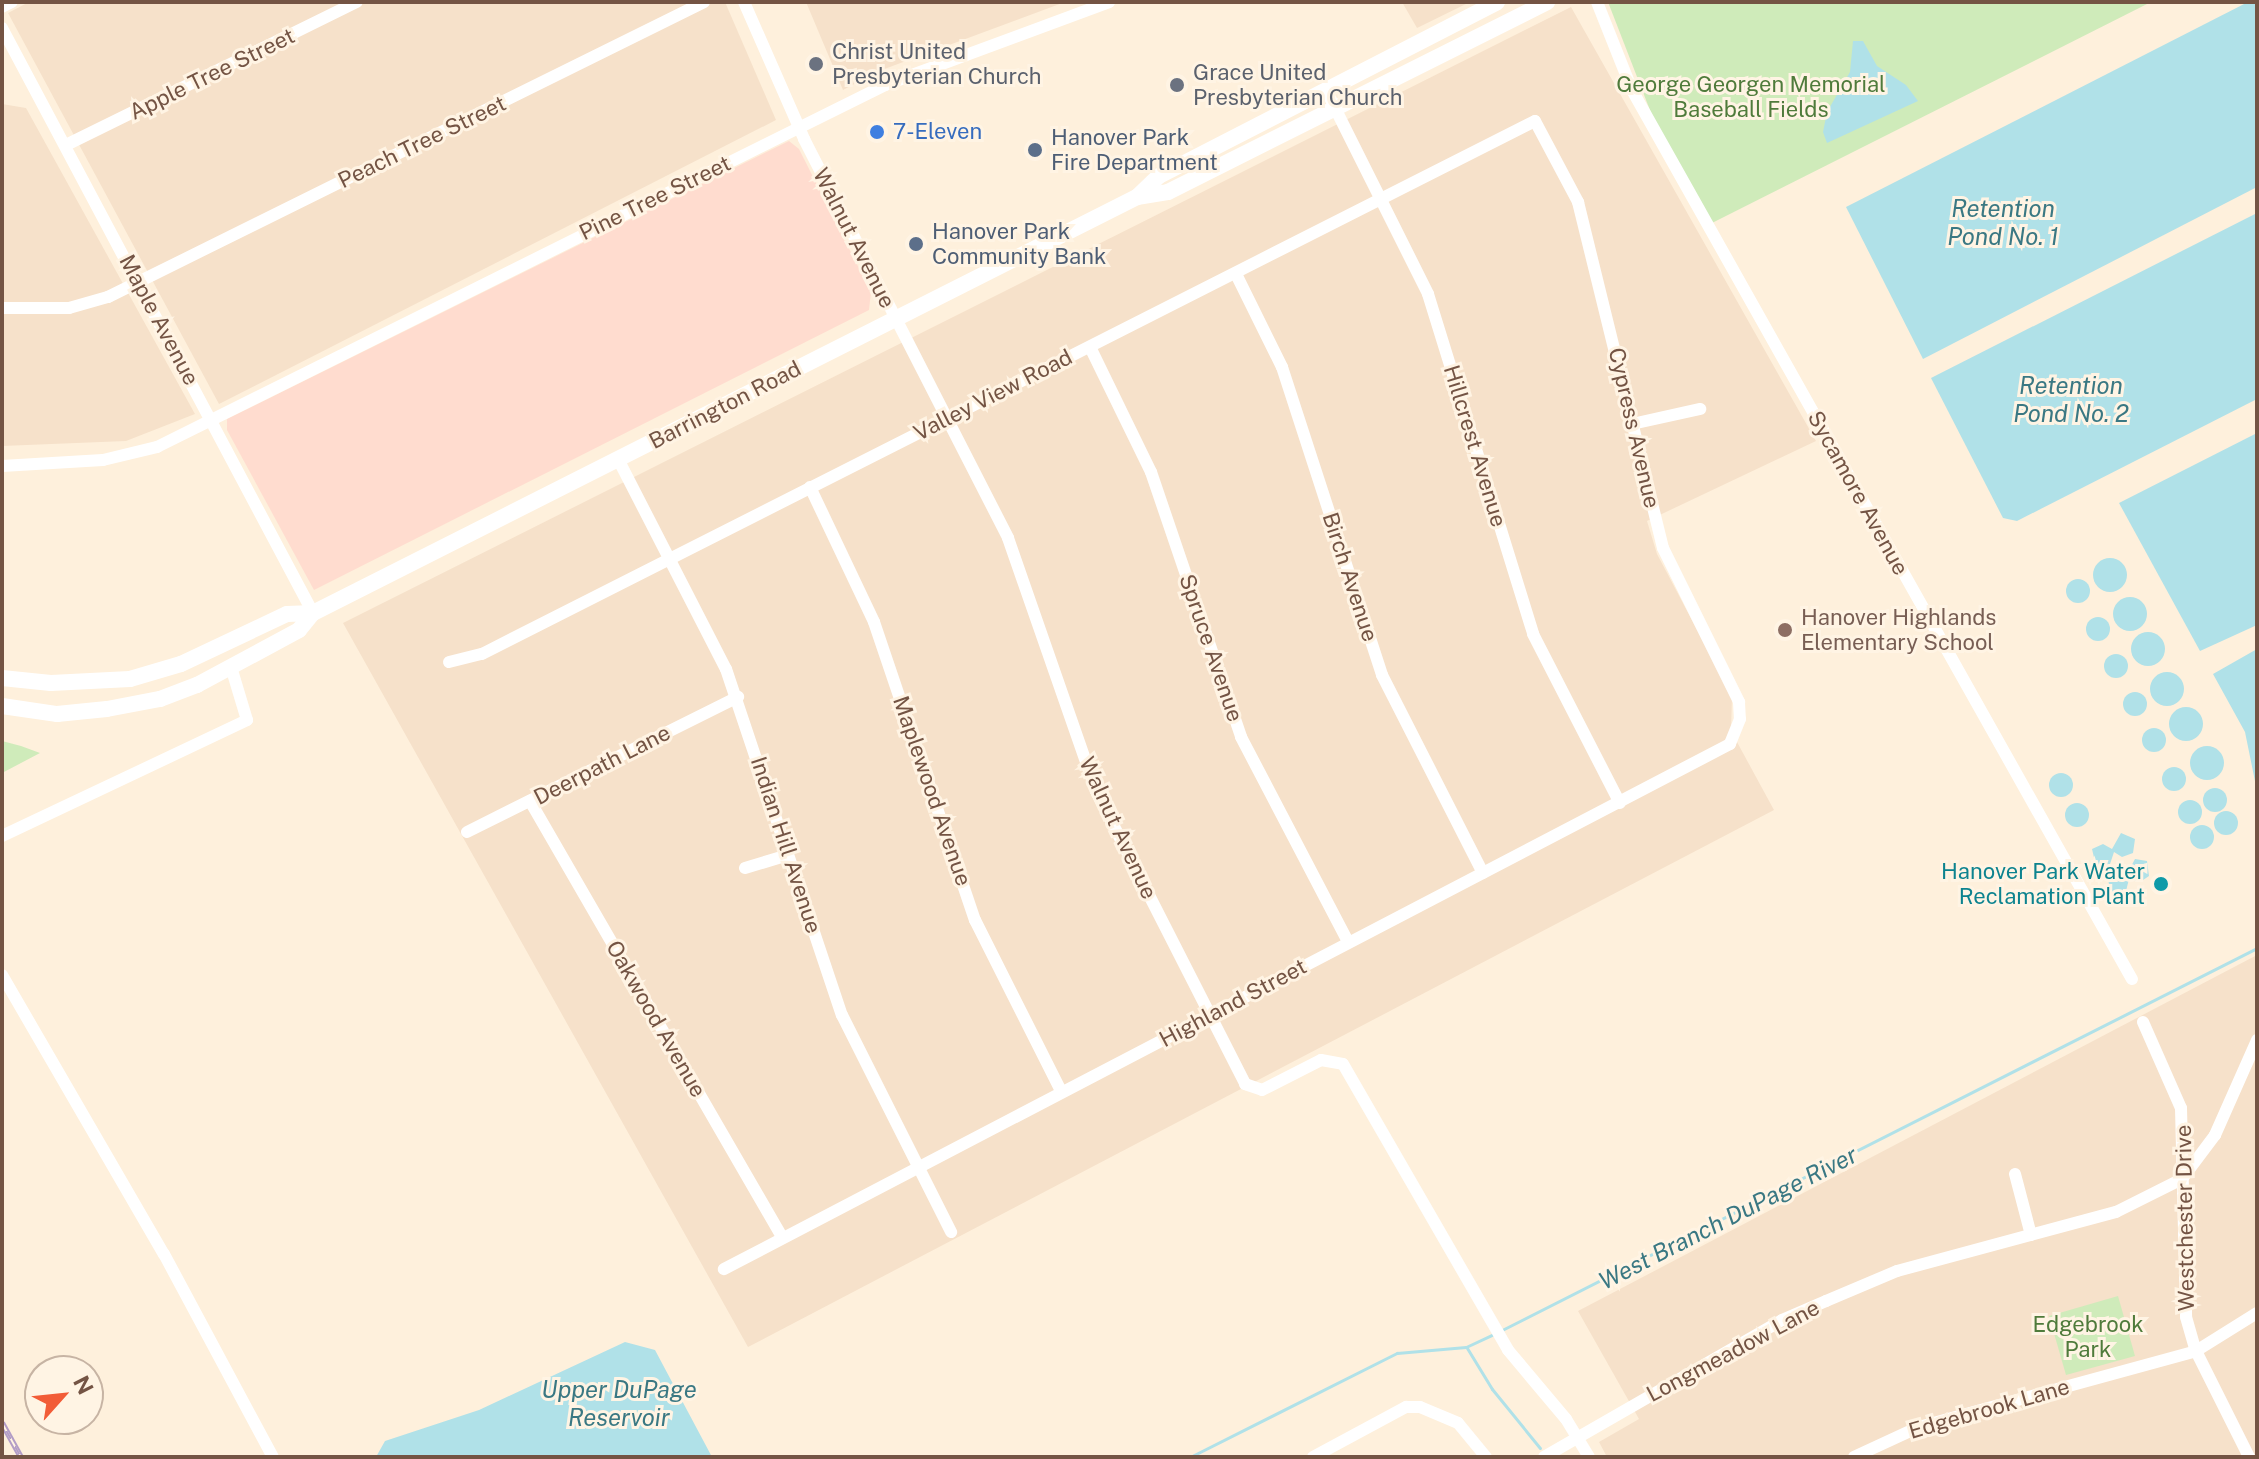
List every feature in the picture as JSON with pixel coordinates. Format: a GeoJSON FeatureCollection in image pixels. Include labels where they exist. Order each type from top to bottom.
{"type":"FeatureCollection","features":[{"type":"Feature","properties":{"kind":"main road","name":"Barrington Road"},"geometry":{"type":"LineString","coordinates":[[2,706],[57,714],[107,709],[160,699],[231,667],[299,630],[313,613],[1137,197],[1159,176],[1497,2]]}},
{"type":"Feature","properties":{"kind":"main road","name":"Barrington Road"},"geometry":{"type":"LineString","coordinates":[[1137,197],[1168,192],[1547,2]]}},
{"type":"Feature","properties":{"kind":"main road","name":"Barrington Road"},"geometry":{"type":"LineString","coordinates":[[2,678],[51,683],[130,679],[181,664],[287,614],[313,613]]}},
{"type":"Feature","properties":{"kind":"street"},"geometry":{"type":"LineString","coordinates":[[2,7],[12,2]]}},
{"type":"Feature","properties":{"kind":"street","name":"Apple Tree Street"},"geometry":{"type":"LineString","coordinates":[[66,145],[357,2]]}},
{"type":"Feature","properties":{"kind":"street","name":"Peach Tree Street"},"geometry":{"type":"LineString","coordinates":[[2,308],[69,308],[139,282],[704,2]]}},
{"type":"Feature","properties":{"kind":"street","name":"Walnut Avenue"},"geometry":{"type":"LineString","coordinates":[[744,2],[798,127],[1008,538],[1096,791],[1249,1089],[1262,1090],[1327,1058],[1343,1064],[1508,1350],[1577,1436],[1589,1457]]}},
{"type":"Feature","properties":{"kind":"street"},"geometry":{"type":"LineString","coordinates":[[1067,2],[1072,16]]}},
{"type":"Feature","properties":{"kind":"street","name":"Pine Tree Street"},"geometry":{"type":"LineString","coordinates":[[2,466],[103,460],[157,447],[211,416],[885,85],[1109,2]]}},
{"type":"Feature","properties":{"kind":"street","name":"Sycamore Avenue"},"geometry":{"type":"LineString","coordinates":[[1597,2],[1639,103],[2132,979]]}},
{"type":"Feature","properties":{"kind":"street","name":"Maple Avenue"},"geometry":{"type":"LineString","coordinates":[[2,28],[211,416],[313,613]]}},
{"type":"Feature","properties":{"kind":"street","name":"Hillcrest Avenue"},"geometry":{"type":"LineString","coordinates":[[1326,90],[1428,294],[1533,634],[1620,803]]}},
{"type":"Feature","properties":{"kind":"street","name":"Valley View Road"},"geometry":{"type":"LineString","coordinates":[[449,662],[482,654],[1535,121]]}},
{"type":"Feature","properties":{"kind":"street","name":"Cypress Avenue"},"geometry":{"type":"LineString","coordinates":[[1535,121],[1583,214],[1663,548],[1739,702],[1737,731]]}},
{"type":"Feature","properties":{"kind":"street","name":"Birch Avenue"},"geometry":{"type":"LineString","coordinates":[[1236,274],[1285,376],[1382,675],[1483,873]]}},
{"type":"Feature","properties":{"kind":"street","name":"Spruce Avenue"},"geometry":{"type":"LineString","coordinates":[[1090,347],[1151,472],[1241,737],[1348,942]]}},
{"type":"Feature","properties":{"kind":"street"},"geometry":{"type":"LineString","coordinates":[[1632,424],[1700,409]]}},
{"type":"Feature","properties":{"kind":"street","name":"Indian Hill Avenue"},"geometry":{"type":"LineString","coordinates":[[618,459],[738,697],[788,855],[852,1038],[951,1232]]}},
{"type":"Feature","properties":{"kind":"street","name":"Maplewood Avenue"},"geometry":{"type":"LineString","coordinates":[[810,487],[868,607],[975,920],[1061,1091]]}},
{"type":"Feature","properties":{"kind":"street"},"geometry":{"type":"LineString","coordinates":[[2,836],[247,720],[231,667]]}},
{"type":"Feature","properties":{"kind":"street","name":"Deerpath Lane"},"geometry":{"type":"LineString","coordinates":[[467,832],[738,697]]}},
{"type":"Feature","properties":{"kind":"street","name":"Highland Street"},"geometry":{"type":"LineString","coordinates":[[724,1269],[1721,750],[1737,731]]}},
{"type":"Feature","properties":{"kind":"street","name":"Oakwood Avenue"},"geometry":{"type":"LineString","coordinates":[[530,801],[782,1237]]}},
{"type":"Feature","properties":{"kind":"street"},"geometry":{"type":"LineString","coordinates":[[745,868],[788,855]]}},
{"type":"Feature","properties":{"kind":"street"},"geometry":{"type":"LineString","coordinates":[[2,975],[164,1254],[273,1457]]}},
{"type":"Feature","properties":{"kind":"street","name":"Westchester Drive"},"geometry":{"type":"LineString","coordinates":[[2143,1022],[2181,1108],[2183,1294],[2196,1351],[2249,1457]]}},
{"type":"Feature","properties":{"kind":"street","name":"Longmeadow Lane"},"geometry":{"type":"LineString","coordinates":[[1544,1457],[1804,1310],[1897,1271],[2116,1212],[2182,1179],[2215,1135],[2257,1040]]}},
{"type":"Feature","properties":{"kind":"street"},"geometry":{"type":"LineString","coordinates":[[2015,1174],[2031,1235]]}},
{"type":"Feature","properties":{"kind":"street","name":"Edgebrook Lane"},"geometry":{"type":"LineString","coordinates":[[1854,1457],[1919,1427],[2196,1351],[2257,1313]]}},
{"type":"Feature","properties":{"kind":"street"},"geometry":{"type":"LineString","coordinates":[[1313,1457],[1406,1407],[1420,1407],[1458,1423],[1486,1457]]}},
{"type":"Feature","properties":{"kind":"shaded area"},"geometry":{"type":"Polygon","coordinates":[[[29,2],[725,2],[776,120],[219,404],[8,13],[29,2]]]}},
{"type":"Feature","properties":{"kind":"shaded area"},"geometry":{"type":"Polygon","coordinates":[[[806,2],[1065,2],[879,71],[843,90],[806,2]]]}},
{"type":"Feature","properties":{"kind":"shaded area"},"geometry":{"type":"Polygon","coordinates":[[[1402,2],[1470,2],[1417,28],[1402,2]]]}},
{"type":"Feature","properties":{"kind":"shaded area"},"geometry":{"type":"Polygon","coordinates":[[[1571,7],[1816,441],[1647,521],[1657,554],[1732,696],[1731,731],[1774,810],[748,1347],[343,623],[1571,7]]]}},
{"type":"Feature","properties":{"kind":"shaded area"},"geometry":{"type":"Polygon","coordinates":[[[2,104],[26,108],[195,414],[126,441],[2,446],[2,104]]]}},
{"type":"Feature","properties":{"kind":"shaded area"},"geometry":{"type":"Polygon","coordinates":[[[789,141],[799,149],[871,292],[869,310],[314,590],[227,430],[227,419],[789,141]]]}},
{"type":"Feature","properties":{"kind":"shaded area"},"geometry":{"type":"Polygon","coordinates":[[[2257,955],[2257,1457],[1607,1457],[1599,1442],[1639,1419],[1578,1311],[2257,955]]]}},
{"type":"Feature","properties":{"kind":"green space","name":"George Georgen Memorial Baseball Fields"},"geometry":{"type":"Polygon","coordinates":[[[1608,2],[2151,2],[1712,223],[1653,118],[1608,2]]]}},
{"type":"Feature","properties":{"kind":"green space"},"geometry":{"type":"Polygon","coordinates":[[[2,741],[21,746],[40,753],[2,773],[2,741]]]}},
{"type":"Feature","properties":{"kind":"green space","name":"Edgebrook Park"},"geometry":{"type":"Polygon","coordinates":[[[2118,1296],[2135,1356],[2066,1375],[2049,1316],[2118,1296]]]}},
{"type":"Feature","properties":{"kind":"water","name":"Retention Pond No. 1"},"geometry":{"type":"Polygon","coordinates":[[[2248,2],[2257,2],[2257,187],[1923,359],[1846,207],[2248,2]]]}},
{"type":"Feature","properties":{"kind":"water"},"geometry":{"type":"Polygon","coordinates":[[[1853,41],[1863,41],[1877,66],[1906,85],[1918,101],[1827,143],[1823,132],[1827,112],[1850,72],[1853,41]]]}},
{"type":"Feature","properties":{"kind":"water","name":"Retention Pond No. 2"},"geometry":{"type":"Polygon","coordinates":[[[2257,213],[2257,399],[2017,521],[2003,518],[1931,378],[2257,213]]]}},
{"type":"Feature","properties":{"kind":"water"},"geometry":{"type":"Polygon","coordinates":[[[2257,433],[2257,625],[2200,651],[2119,503],[2257,433]]]}},
{"type":"Feature","properties":{"kind":"water"},"geometry":{"type":"Polygon","coordinates":[[[2110,558],[2122,563],[2127,575],[2122,587],[2110,592],[2098,587],[2093,575],[2098,563],[2110,558]]]}},
{"type":"Feature","properties":{"kind":"water"},"geometry":{"type":"Polygon","coordinates":[[[2078,579],[2089,586],[2090,591],[2083,602],[2078,603],[2067,596],[2066,591],[2073,580],[2078,579]]]}},
{"type":"Feature","properties":{"kind":"water"},"geometry":{"type":"Polygon","coordinates":[[[2130,597],[2142,602],[2147,614],[2142,626],[2130,631],[2118,626],[2113,614],[2118,602],[2130,597]]]}},
{"type":"Feature","properties":{"kind":"water"},"geometry":{"type":"Polygon","coordinates":[[[2098,617],[2109,624],[2110,629],[2103,640],[2098,641],[2087,634],[2086,629],[2093,618],[2098,617]]]}},
{"type":"Feature","properties":{"kind":"water"},"geometry":{"type":"Polygon","coordinates":[[[2148,632],[2160,637],[2165,649],[2160,661],[2148,666],[2136,661],[2131,649],[2136,637],[2148,632]]]}},
{"type":"Feature","properties":{"kind":"water"},"geometry":{"type":"Polygon","coordinates":[[[2257,649],[2257,791],[2245,732],[2213,674],[2257,649]]]}},
{"type":"Feature","properties":{"kind":"water"},"geometry":{"type":"Polygon","coordinates":[[[2116,654],[2125,657],[2128,666],[2125,675],[2116,678],[2107,675],[2104,666],[2107,657],[2116,654]]]}},
{"type":"Feature","properties":{"kind":"water"},"geometry":{"type":"Polygon","coordinates":[[[2167,672],[2179,677],[2184,689],[2179,701],[2167,706],[2155,701],[2150,689],[2155,677],[2167,672]]]}},
{"type":"Feature","properties":{"kind":"water"},"geometry":{"type":"Polygon","coordinates":[[[2135,692],[2146,699],[2147,704],[2140,715],[2135,716],[2124,709],[2123,704],[2130,693],[2135,692]]]}},
{"type":"Feature","properties":{"kind":"water"},"geometry":{"type":"Polygon","coordinates":[[[2186,707],[2198,712],[2203,724],[2198,736],[2186,741],[2174,736],[2169,724],[2174,712],[2186,707]]]}},
{"type":"Feature","properties":{"kind":"water"},"geometry":{"type":"Polygon","coordinates":[[[2154,728],[2165,735],[2166,740],[2159,751],[2154,752],[2143,745],[2142,740],[2149,729],[2154,728]]]}},
{"type":"Feature","properties":{"kind":"water"},"geometry":{"type":"Polygon","coordinates":[[[2207,746],[2219,751],[2224,763],[2219,775],[2207,780],[2195,775],[2190,763],[2195,751],[2207,746]]]}},
{"type":"Feature","properties":{"kind":"water"},"geometry":{"type":"Polygon","coordinates":[[[2174,767],[2185,774],[2186,779],[2179,790],[2174,791],[2163,784],[2162,779],[2169,768],[2174,767]]]}},
{"type":"Feature","properties":{"kind":"water"},"geometry":{"type":"Polygon","coordinates":[[[2061,773],[2070,776],[2073,785],[2070,794],[2061,797],[2052,794],[2049,785],[2052,776],[2061,773]]]}},
{"type":"Feature","properties":{"kind":"water"},"geometry":{"type":"Polygon","coordinates":[[[2215,788],[2226,795],[2227,800],[2220,811],[2215,812],[2204,805],[2203,800],[2210,789],[2215,788]]]}},
{"type":"Feature","properties":{"kind":"water"},"geometry":{"type":"Polygon","coordinates":[[[2190,800],[2201,807],[2202,812],[2195,823],[2190,824],[2179,817],[2178,812],[2185,801],[2190,800]]]}},
{"type":"Feature","properties":{"kind":"water"},"geometry":{"type":"Polygon","coordinates":[[[2077,803],[2088,810],[2089,815],[2082,826],[2077,827],[2066,820],[2065,815],[2072,804],[2077,803]]]}},
{"type":"Feature","properties":{"kind":"water"},"geometry":{"type":"Polygon","coordinates":[[[2226,811],[2235,814],[2238,823],[2235,832],[2226,835],[2217,832],[2214,823],[2217,814],[2226,811]]]}},
{"type":"Feature","properties":{"kind":"water"},"geometry":{"type":"Polygon","coordinates":[[[2202,825],[2213,832],[2214,837],[2207,848],[2202,849],[2191,842],[2190,837],[2197,826],[2202,825]]]}},
{"type":"Feature","properties":{"kind":"water"},"geometry":{"type":"Polygon","coordinates":[[[2121,833],[2135,839],[2133,853],[2122,857],[2114,852],[2110,864],[2096,866],[2092,849],[2103,844],[2112,849],[2121,833]]]}},
{"type":"Feature","properties":{"kind":"water"},"geometry":{"type":"Polygon","coordinates":[[[2135,859],[2147,861],[2149,876],[2140,882],[2129,879],[2126,891],[2111,893],[2107,875],[2118,870],[2127,874],[2135,859]]]}},
{"type":"Feature","properties":{"kind":"water","name":"Upper DuPage Reservoir"},"geometry":{"type":"Polygon","coordinates":[[[625,1342],[655,1350],[712,1457],[376,1457],[385,1441],[479,1410],[625,1342]]]}},
{"type":"Feature","properties":{"kind":"waterway","name":"West Branch DuPage River"},"geometry":{"type":"LineString","coordinates":[[1500,1331],[2257,948]]}},
{"type":"Feature","properties":{"kind":"waterway","name":"West Branch DuPage River"},"geometry":{"type":"LineString","coordinates":[[1190,1457],[1397,1353],[1466,1347],[1494,1334]]}},
{"type":"Feature","properties":{"kind":"waterway"},"geometry":{"type":"LineString","coordinates":[[1467,1348],[1492,1389],[1540,1448]]}},
{"type":"Feature","properties":{"kind":"railway"},"geometry":{"type":"LineString","coordinates":[[2,1423],[21,1457]]}},
{"type":"Feature","properties":{"kind":"place","name":"Christ United Presbyterian Church"},"geometry":{"type":"Point","coordinates":[816,64]}},
{"type":"Feature","properties":{"kind":"place","name":"Grace United Presbyterian Church"},"geometry":{"type":"Point","coordinates":[1177,85]}},
{"type":"Feature","properties":{"kind":"place","name":"7-Eleven"},"geometry":{"type":"Point","coordinates":[877,132]}},
{"type":"Feature","properties":{"kind":"place","name":"Hanover Park Fire Department"},"geometry":{"type":"Point","coordinates":[1035,150]}},
{"type":"Feature","properties":{"kind":"place","name":"Hanover Park Community Bank"},"geometry":{"type":"Point","coordinates":[916,244]}},
{"type":"Feature","properties":{"kind":"place","name":"Hanover Highlands Elementary School"},"geometry":{"type":"Point","coordinates":[1785,630]}},
{"type":"Feature","properties":{"kind":"place","name":"Hanover Park Water Reclamation Plant"},"geometry":{"type":"Point","coordinates":[2161,884]}}]}
